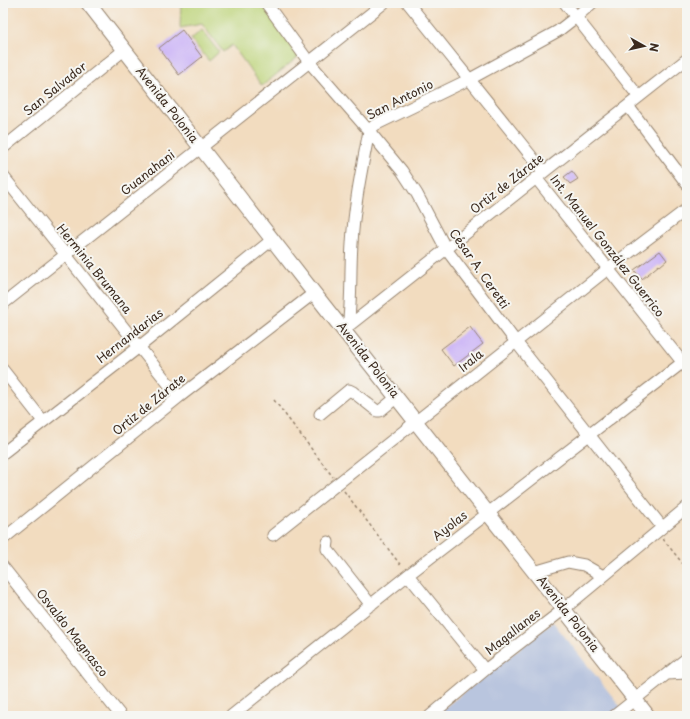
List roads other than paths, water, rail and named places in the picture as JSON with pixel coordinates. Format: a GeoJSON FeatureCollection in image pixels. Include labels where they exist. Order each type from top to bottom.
{"type":"FeatureCollection","features":[{"type":"Feature","properties":{"kind":"main road","name":"Avenida Polonia"},"geometry":{"type":"LineString","coordinates":[[88,3],[314,292],[346,328],[416,422],[648,716]]}},
{"type":"Feature","properties":{"kind":"street","name":"César A. Ceretti"},"geometry":{"type":"LineString","coordinates":[[266,3],[310,62],[369,130],[402,171],[413,188],[446,249],[660,529]]}},
{"type":"Feature","properties":{"kind":"street","name":"Guanahani"},"geometry":{"type":"LineString","coordinates":[[3,304],[384,3]]}},
{"type":"Feature","properties":{"kind":"street","name":"Int. Manuel González Guerrico"},"geometry":{"type":"LineString","coordinates":[[408,3],[470,79],[609,268],[686,363]]}},
{"type":"Feature","properties":{"kind":"street"},"geometry":{"type":"LineString","coordinates":[[564,3],[639,97]]}},
{"type":"Feature","properties":{"kind":"street","name":"San Antonio"},"geometry":{"type":"LineString","coordinates":[[346,328],[351,307],[354,210],[369,130],[375,125],[470,79],[558,31],[592,3]]}},
{"type":"Feature","properties":{"kind":"street","name":"San Salvador"},"geometry":{"type":"LineString","coordinates":[[3,148],[124,50]]}},
{"type":"Feature","properties":{"kind":"street","name":"Ortiz de Zárate"},"geometry":{"type":"LineString","coordinates":[[346,328],[687,59]]}},
{"type":"Feature","properties":{"kind":"street"},"geometry":{"type":"LineString","coordinates":[[628,106],[687,184]]}},
{"type":"Feature","properties":{"kind":"street","name":"Herminia Brumana"},"geometry":{"type":"LineString","coordinates":[[3,176],[179,397]]}},
{"type":"Feature","properties":{"kind":"street","name":"Irala"},"geometry":{"type":"LineString","coordinates":[[273,535],[609,268],[687,209]]}},
{"type":"Feature","properties":{"kind":"street","name":"Hernandarias"},"geometry":{"type":"LineString","coordinates":[[3,452],[139,347],[272,239]]}},
{"type":"Feature","properties":{"kind":"street","name":"Ortiz de Zárate"},"geometry":{"type":"LineString","coordinates":[[3,539],[179,397],[314,292]]}},
{"type":"Feature","properties":{"kind":"street","name":"Ayolas"},"geometry":{"type":"LineString","coordinates":[[232,716],[408,575],[589,435],[686,363]]}},
{"type":"Feature","properties":{"kind":"street"},"geometry":{"type":"LineString","coordinates":[[3,370],[43,421]]}},
{"type":"Feature","properties":{"kind":"street"},"geometry":{"type":"LineString","coordinates":[[320,414],[349,390],[377,411],[380,411],[397,397]]}},
{"type":"Feature","properties":{"kind":"street","name":"Magallanes"},"geometry":{"type":"LineString","coordinates":[[430,716],[485,670],[564,609],[687,507]]}},
{"type":"Feature","properties":{"kind":"street"},"geometry":{"type":"LineString","coordinates":[[328,542],[327,549],[371,605]]}},
{"type":"Feature","properties":{"kind":"street"},"geometry":{"type":"LineString","coordinates":[[534,572],[568,562],[584,566],[604,576]]}},
{"type":"Feature","properties":{"kind":"street","name":"Osvaldo Magnasco"},"geometry":{"type":"LineString","coordinates":[[3,567],[121,716]]}},
{"type":"Feature","properties":{"kind":"street"},"geometry":{"type":"LineString","coordinates":[[408,575],[485,670]]}},
{"type":"Feature","properties":{"kind":"street"},"geometry":{"type":"LineString","coordinates":[[614,716],[687,658]]}},
{"type":"Feature","properties":{"kind":"street"},"geometry":{"type":"LineString","coordinates":[[667,674],[687,672]]}}]}
